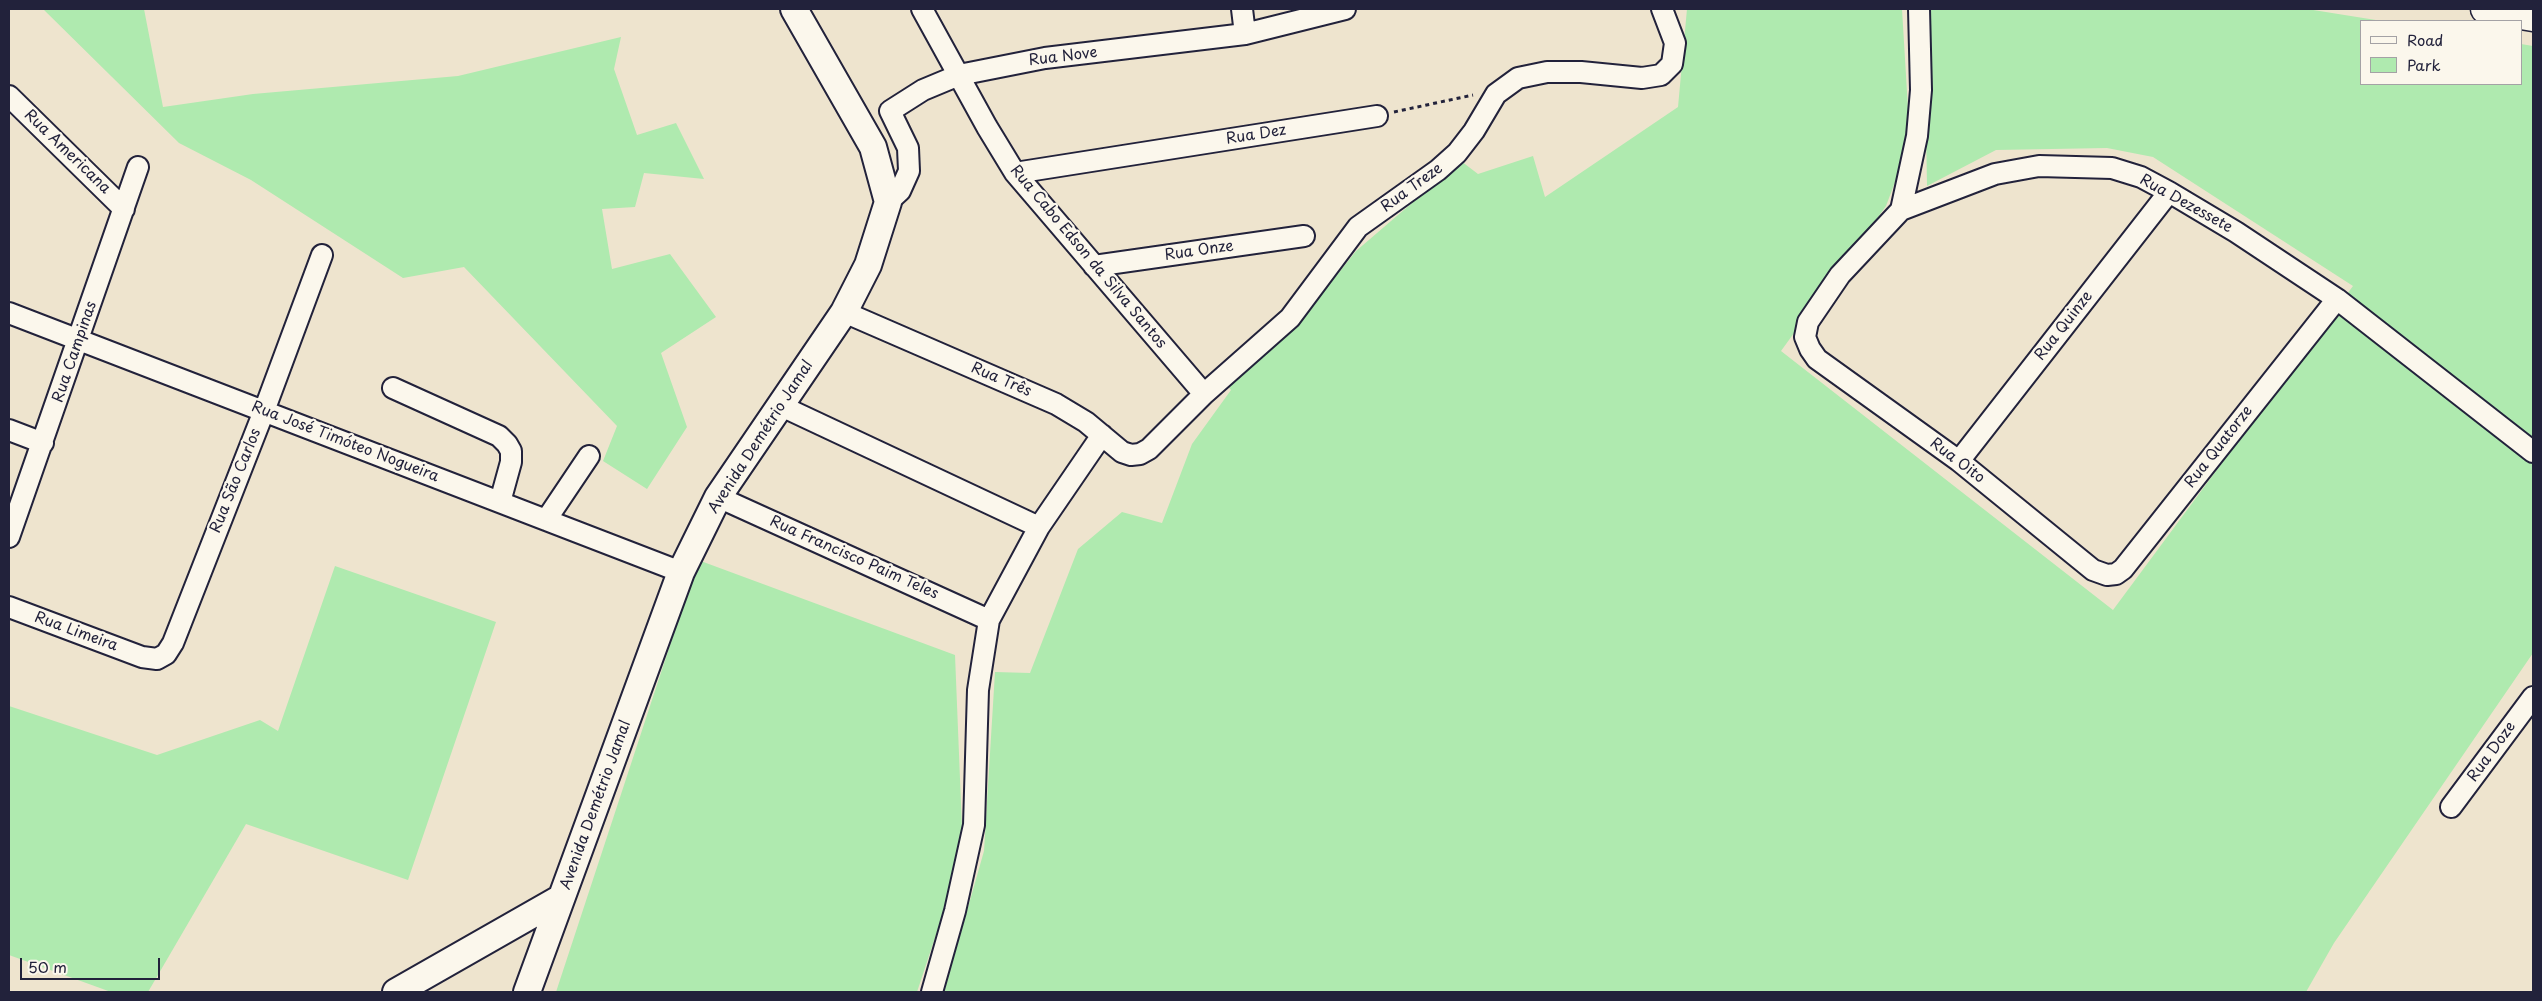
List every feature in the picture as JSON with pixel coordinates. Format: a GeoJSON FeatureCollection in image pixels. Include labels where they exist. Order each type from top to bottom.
{"type":"FeatureCollection","features":[{"type":"Feature","properties":{"kind":"highway"},"geometry":{"type":"LineString","coordinates":[[2485,9],[2533,17]]}},
{"type":"Feature","properties":{"kind":"street"},"geometry":{"type":"LineString","coordinates":[[794,9],[872,148],[888,202]]}},
{"type":"Feature","properties":{"kind":"street","name":"Rua Cabo Edson da Silva Santos"},"geometry":{"type":"LineString","coordinates":[[922,9],[987,127],[1015,173],[1204,394]]}},
{"type":"Feature","properties":{"kind":"street"},"geometry":{"type":"LineString","coordinates":[[1242,9],[1244,34]]}},
{"type":"Feature","properties":{"kind":"street","name":"Rua Nove"},"geometry":{"type":"LineString","coordinates":[[888,202],[900,190],[909,171],[908,148],[890,111],[923,90],[959,75],[1045,58],[1244,34],[1345,9]]}},
{"type":"Feature","properties":{"kind":"street","name":"Rua Treze"},"geometry":{"type":"LineString","coordinates":[[1149,449],[1204,394],[1290,318],[1358,228],[1438,170],[1457,153],[1474,131],[1496,94],[1518,78],[1547,72],[1581,72],[1642,78],[1662,75],[1672,64],[1674,43],[1662,9]]}},
{"type":"Feature","properties":{"kind":"street"},"geometry":{"type":"LineString","coordinates":[[1901,210],[1917,136],[1921,90],[1919,9]]}},
{"type":"Feature","properties":{"kind":"street","name":"Rua Americana"},"geometry":{"type":"LineString","coordinates":[[9,96],[124,209]]}},
{"type":"Feature","properties":{"kind":"street","name":"Rua Dez"},"geometry":{"type":"LineString","coordinates":[[1015,173],[1377,116]]}},
{"type":"Feature","properties":{"kind":"street","name":"Rua Dezessete"},"geometry":{"type":"LineString","coordinates":[[1817,359],[1810,349],[1806,337],[1808,322],[1840,274],[1901,210],[1995,174],[2039,166],[2112,168],[2141,177],[2169,192],[2236,232],[2337,299],[2533,452]]}},
{"type":"Feature","properties":{"kind":"street","name":"Rua Campinas"},"geometry":{"type":"LineString","coordinates":[[9,537],[138,167]]}},
{"type":"Feature","properties":{"kind":"street","name":"Rua Quinze"},"geometry":{"type":"LineString","coordinates":[[1959,461],[2169,192]]}},
{"type":"Feature","properties":{"kind":"street","name":"Avenida Demétrio Jamal"},"geometry":{"type":"LineString","coordinates":[[526,992],[681,572],[718,496],[844,312],[868,265],[888,202]]}},
{"type":"Feature","properties":{"kind":"street","name":"Rua Onze"},"geometry":{"type":"LineString","coordinates":[[1094,266],[1304,236]]}},
{"type":"Feature","properties":{"kind":"street","name":"Rua São Carlos"},"geometry":{"type":"LineString","coordinates":[[142,657],[157,659],[166,654],[173,643],[264,411],[322,255]]}},
{"type":"Feature","properties":{"kind":"street","name":"Rua Quatorze"},"geometry":{"type":"LineString","coordinates":[[2093,570],[2107,575],[2116,574],[2122,569],[2337,299]]}},
{"type":"Feature","properties":{"kind":"street","name":"Rua Três"},"geometry":{"type":"LineString","coordinates":[[844,312],[1056,404],[1102,435],[1122,452],[1131,455],[1149,449]]}},
{"type":"Feature","properties":{"kind":"street","name":"Rua José Timóteo Nogueira"},"geometry":{"type":"LineString","coordinates":[[9,313],[681,572]]}},
{"type":"Feature","properties":{"kind":"street","name":"Rua Oito"},"geometry":{"type":"LineString","coordinates":[[1817,359],[1959,461],[2093,570]]}},
{"type":"Feature","properties":{"kind":"street"},"geometry":{"type":"LineString","coordinates":[[392,388],[499,436],[508,444],[512,451],[511,462],[500,502]]}},
{"type":"Feature","properties":{"kind":"street"},"geometry":{"type":"LineString","coordinates":[[779,405],[1039,527]]}},
{"type":"Feature","properties":{"kind":"street"},"geometry":{"type":"LineString","coordinates":[[9,430],[43,443]]}},
{"type":"Feature","properties":{"kind":"street"},"geometry":{"type":"LineString","coordinates":[[932,992],[955,911],[974,825],[978,690],[989,620],[1039,527],[1102,435]]}},
{"type":"Feature","properties":{"kind":"street"},"geometry":{"type":"LineString","coordinates":[[546,520],[589,456]]}},
{"type":"Feature","properties":{"kind":"street","name":"Rua Francisco Paim Teles"},"geometry":{"type":"LineString","coordinates":[[718,496],[989,620]]}},
{"type":"Feature","properties":{"kind":"street","name":"Rua Limeira"},"geometry":{"type":"LineString","coordinates":[[9,607],[142,657]]}},
{"type":"Feature","properties":{"kind":"street","name":"Rua Doze"},"geometry":{"type":"LineString","coordinates":[[2451,807],[2533,697]]}},
{"type":"Feature","properties":{"kind":"street"},"geometry":{"type":"LineString","coordinates":[[396,992],[562,898]]}},
{"type":"Feature","properties":{"kind":"path"},"geometry":{"type":"LineString","coordinates":[[1377,116],[1468,96],[1496,94]]}},
{"type":"Feature","properties":{"kind":"green space"},"geometry":{"type":"Polygon","coordinates":[[[43,9],[144,9],[163,107],[253,94],[458,76],[621,37],[614,69],[637,135],[676,123],[704,179],[644,173],[635,207],[602,209],[612,269],[670,254],[716,317],[661,353],[687,427],[647,489],[603,461],[617,426],[464,267],[403,278],[251,180],[179,143],[43,9]]]}},
{"type":"Feature","properties":{"kind":"green space"},"geometry":{"type":"Polygon","coordinates":[[[1687,9],[1902,9],[1910,142],[1886,206],[1781,351],[2113,610],[2353,286],[2153,157],[2107,148],[1996,150],[1927,186],[1924,9],[2307,9],[2376,20],[2360,20],[2360,85],[2522,85],[2522,44],[2533,46],[2533,653],[2334,943],[2306,992],[944,992],[984,851],[995,672],[1030,673],[1078,549],[1122,512],[1162,523],[1192,444],[1231,390],[1222,379],[1297,325],[1356,251],[1461,161],[1478,174],[1533,156],[1545,197],[1678,107],[1687,9]]]}},
{"type":"Feature","properties":{"kind":"green space"},"geometry":{"type":"Polygon","coordinates":[[[698,560],[955,655],[963,853],[917,992],[556,992],[698,560]]]}},
{"type":"Feature","properties":{"kind":"green space"},"geometry":{"type":"Polygon","coordinates":[[[335,566],[496,622],[408,880],[246,824],[148,992],[111,992],[9,955],[9,706],[157,755],[260,720],[278,731],[335,566]]]}}]}
